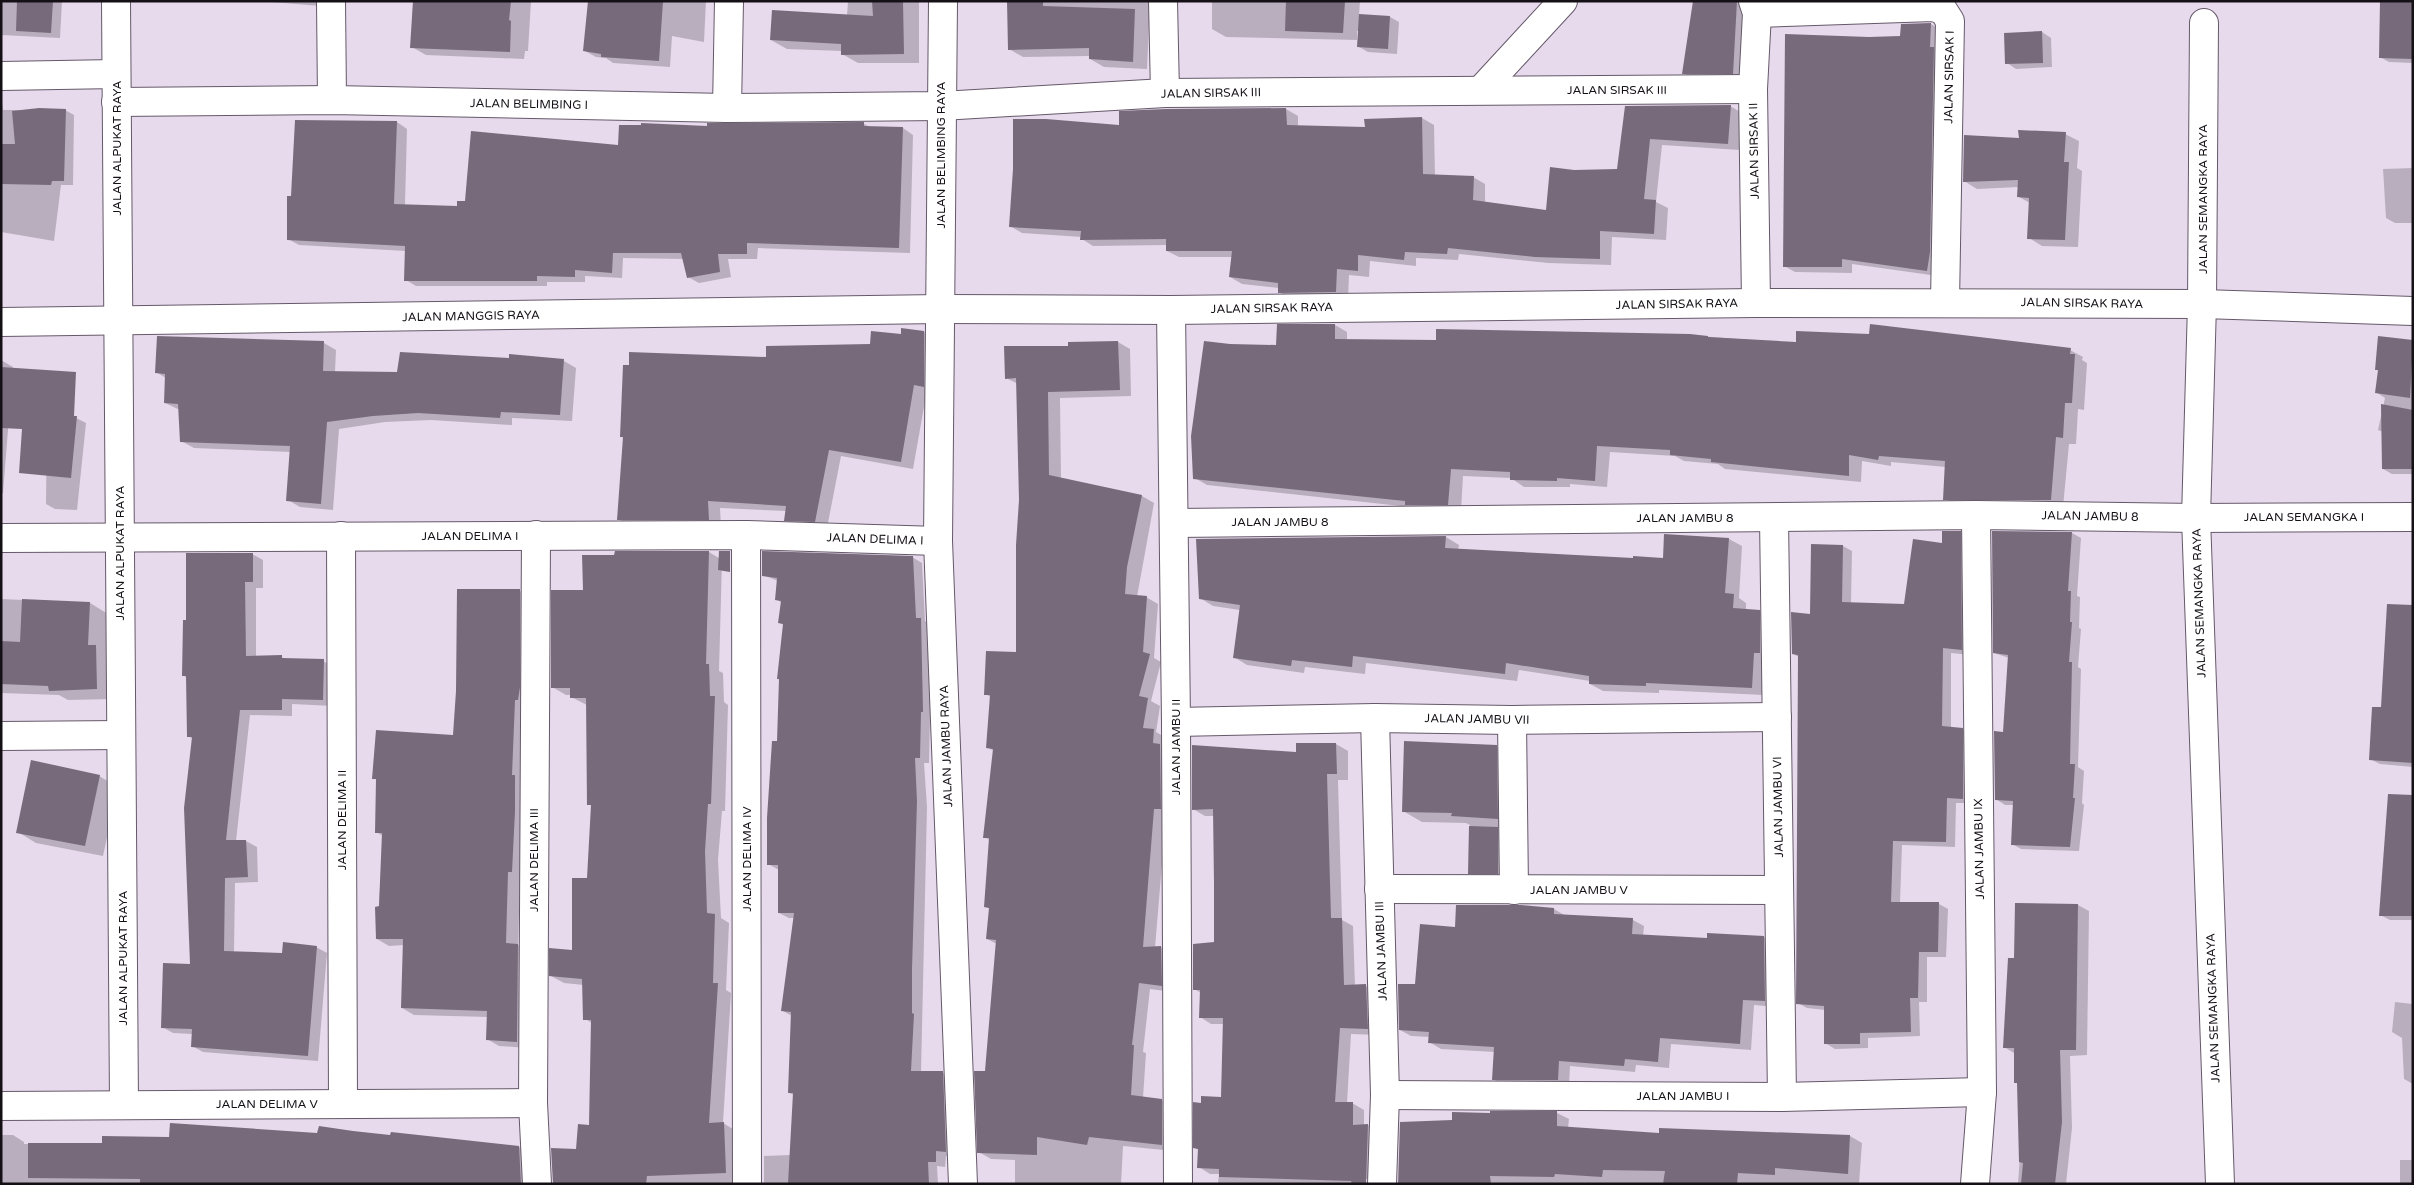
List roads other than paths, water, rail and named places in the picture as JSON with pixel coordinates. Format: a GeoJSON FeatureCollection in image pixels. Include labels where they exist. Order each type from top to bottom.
{"type":"FeatureCollection","features":[{"type":"Feature","properties":{"kind":"street","name":"JALAN ALPUKAT RAYA"},"geometry":{"type":"LineString","coordinates":[[116,1],[124,1105]]}},
{"type":"Feature","properties":{"kind":"street"},"geometry":{"type":"LineString","coordinates":[[331,1],[332,100]]}},
{"type":"Feature","properties":{"kind":"street"},"geometry":{"type":"LineString","coordinates":[[728,108],[729,1]]}},
{"type":"Feature","properties":{"kind":"street","name":"JALAN BELIMBING RAYA"},"geometry":{"type":"LineString","coordinates":[[940,309],[943,1]]}},
{"type":"Feature","properties":{"kind":"street"},"geometry":{"type":"LineString","coordinates":[[1163,1],[1165,93]]}},
{"type":"Feature","properties":{"kind":"street"},"geometry":{"type":"LineString","coordinates":[[1481,90],[1562,1]]}},
{"type":"Feature","properties":{"kind":"street","name":"JALAN SIRSAK II"},"geometry":{"type":"LineString","coordinates":[[1755,7],[1753,89],[1756,303]]}},
{"type":"Feature","properties":{"kind":"street","name":"JALAN SIRSAK I"},"geometry":{"type":"LineString","coordinates":[[1755,7],[1933,7],[1943,10],[1950,21],[1945,302]]}},
{"type":"Feature","properties":{"kind":"street","name":"JALAN SEMANGKA RAYA"},"geometry":{"type":"LineString","coordinates":[[2204,23],[2202,304],[2196,518],[2220,1184]]}},
{"type":"Feature","properties":{"kind":"street"},"geometry":{"type":"LineString","coordinates":[[1,76],[116,74]]}},
{"type":"Feature","properties":{"kind":"street","name":"JALAN SIRSAK III"},"geometry":{"type":"LineString","coordinates":[[941,106],[1165,93],[1753,89]]}},
{"type":"Feature","properties":{"kind":"street","name":"JALAN BELIMBING I"},"geometry":{"type":"LineString","coordinates":[[116,102],[332,100],[728,108],[941,106]]}},
{"type":"Feature","properties":{"kind":"street","name":"JALAN SIRSAK RAYA"},"geometry":{"type":"LineString","coordinates":[[940,309],[1171,310],[1945,302],[2202,304],[2413,312]]}},
{"type":"Feature","properties":{"kind":"street","name":"JALAN MANGGIS RAYA"},"geometry":{"type":"LineString","coordinates":[[1,322],[118,322],[940,309]]}},
{"type":"Feature","properties":{"kind":"street","name":"JALAN JAMBU RAYA"},"geometry":{"type":"LineString","coordinates":[[940,309],[938,541],[963,1184]]}},
{"type":"Feature","properties":{"kind":"street","name":"JALAN JAMBU II"},"geometry":{"type":"LineString","coordinates":[[1171,310],[1176,722],[1178,1184]]}},
{"type":"Feature","properties":{"kind":"street","name":"JALAN JAMBU 8"},"geometry":{"type":"LineString","coordinates":[[1174,523],[1976,515],[2196,518]]}},
{"type":"Feature","properties":{"kind":"street","name":"JALAN JAMBU IX"},"geometry":{"type":"LineString","coordinates":[[1975,1184],[1982,1092],[1976,515]]}},
{"type":"Feature","properties":{"kind":"street","name":"JALAN SEMANGKA I"},"geometry":{"type":"LineString","coordinates":[[2196,518],[2413,517]]}},
{"type":"Feature","properties":{"kind":"street","name":"JALAN JAMBU VI"},"geometry":{"type":"LineString","coordinates":[[1774,518],[1782,1097]]}},
{"type":"Feature","properties":{"kind":"street","name":"JALAN DELIMA III"},"geometry":{"type":"LineString","coordinates":[[536,535],[533,1103],[537,1184]]}},
{"type":"Feature","properties":{"kind":"street","name":"JALAN DELIMA I"},"geometry":{"type":"LineString","coordinates":[[1,538],[746,535],[938,541]]}},
{"type":"Feature","properties":{"kind":"street","name":"JALAN DELIMA IV"},"geometry":{"type":"LineString","coordinates":[[746,535],[747,1184]]}},
{"type":"Feature","properties":{"kind":"street","name":"JALAN DELIMA II"},"geometry":{"type":"LineString","coordinates":[[340,536],[343,1104]]}},
{"type":"Feature","properties":{"kind":"street","name":"JALAN JAMBU VII"},"geometry":{"type":"LineString","coordinates":[[1176,722],[1375,718],[1512,720],[1777,717]]}},
{"type":"Feature","properties":{"kind":"street","name":"JALAN JAMBU III"},"geometry":{"type":"LineString","coordinates":[[1375,718],[1385,1096],[1382,1184]]}},
{"type":"Feature","properties":{"kind":"street"},"geometry":{"type":"LineString","coordinates":[[1512,720],[1514,890]]}},
{"type":"Feature","properties":{"kind":"street"},"geometry":{"type":"LineString","coordinates":[[1,736],[121,735]]}},
{"type":"Feature","properties":{"kind":"street","name":"JALAN JAMBU V"},"geometry":{"type":"LineString","coordinates":[[1380,890],[1780,890]]}},
{"type":"Feature","properties":{"kind":"street","name":"JALAN JAMBU I"},"geometry":{"type":"LineString","coordinates":[[1385,1096],[1782,1097],[1982,1092]]}},
{"type":"Feature","properties":{"kind":"street","name":"JALAN DELIMA V"},"geometry":{"type":"LineString","coordinates":[[1,1106],[533,1103]]}}]}
